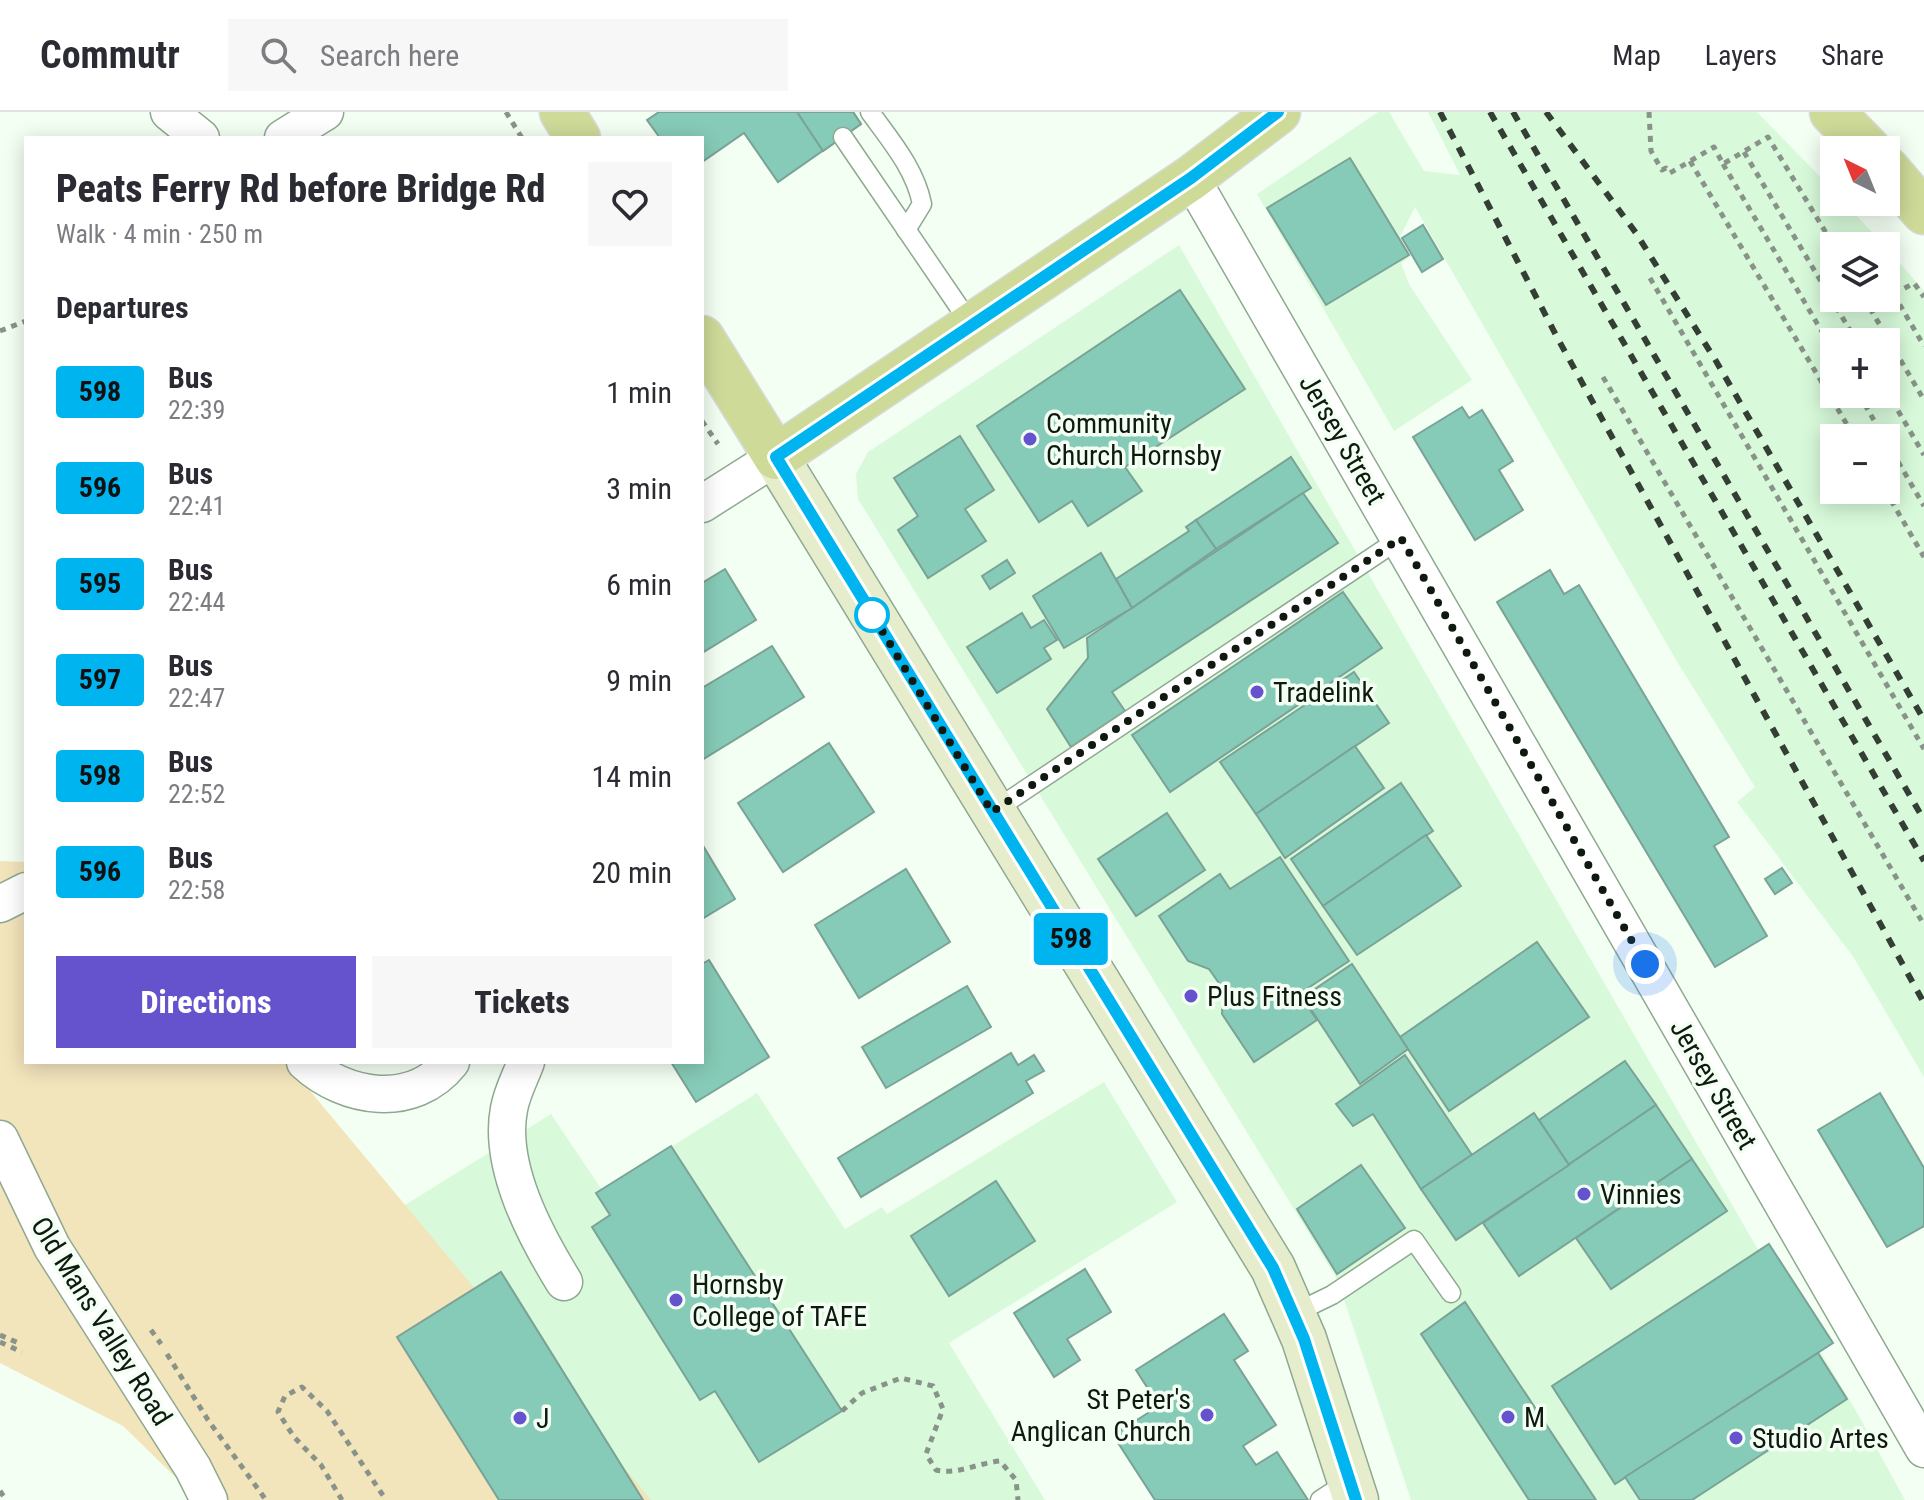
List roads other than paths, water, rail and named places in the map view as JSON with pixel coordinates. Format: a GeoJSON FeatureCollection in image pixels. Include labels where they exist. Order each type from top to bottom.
{"type":"FeatureCollection","features":[{"type":"Feature","properties":{"kind":"main road"},"geometry":{"type":"LineString","coordinates":[[562,112],[577,136]]}},
{"type":"Feature","properties":{"kind":"main road"},"geometry":{"type":"LineString","coordinates":[[776,457],[1191,178],[1278,112]]}},
{"type":"Feature","properties":{"kind":"main road"},"geometry":{"type":"LineString","coordinates":[[1832,112],[1855,136]]}},
{"type":"Feature","properties":{"kind":"main road"},"geometry":{"type":"LineString","coordinates":[[1900,184],[1924,212]]}},
{"type":"Feature","properties":{"kind":"main road"},"geometry":{"type":"LineString","coordinates":[[704,341],[1256,1238],[1295,1313],[1342,1494]]}},
{"type":"Feature","properties":{"kind":"street"},"geometry":{"type":"LineString","coordinates":[[169,112],[199,136]]}},
{"type":"Feature","properties":{"kind":"street"},"geometry":{"type":"LineString","coordinates":[[286,136],[325,112]]}},
{"type":"Feature","properties":{"kind":"street","name":"Jersey Street"},"geometry":{"type":"LineString","coordinates":[[1191,178],[1924,1449]]}},
{"type":"Feature","properties":{"kind":"street"},"geometry":{"type":"LineString","coordinates":[[704,503],[776,457]]}},
{"type":"Feature","properties":{"kind":"street"},"geometry":{"type":"LineString","coordinates":[[0,904],[24,892]]}},
{"type":"Feature","properties":{"kind":"street"},"geometry":{"type":"LineString","coordinates":[[307,1064],[325,1080],[354,1092],[387,1095],[419,1087],[448,1064]]}},
{"type":"Feature","properties":{"kind":"street"},"geometry":{"type":"LineString","coordinates":[[525,1064],[509,1107],[508,1148],[532,1231],[564,1282]]}},
{"type":"Feature","properties":{"kind":"street","name":"Old Mans Valley Road"},"geometry":{"type":"LineString","coordinates":[[0,1139],[52,1247],[193,1468],[209,1500]]}},
{"type":"Feature","properties":{"kind":"lane"},"geometry":{"type":"LineString","coordinates":[[870,112],[910,170],[920,191],[922,204],[906,230]]}},
{"type":"Feature","properties":{"kind":"lane"},"geometry":{"type":"LineString","coordinates":[[843,137],[972,326]]}},
{"type":"Feature","properties":{"kind":"lane"},"geometry":{"type":"LineString","coordinates":[[992,812],[1401,538]]}},
{"type":"Feature","properties":{"kind":"lane"},"geometry":{"type":"LineString","coordinates":[[1295,1313],[1332,1295],[1414,1240],[1451,1293]]}},
{"type":"Feature","properties":{"kind":"railway"},"geometry":{"type":"LineString","coordinates":[[1440,112],[1558,339],[1924,1003]]}},
{"type":"Feature","properties":{"kind":"railway"},"geometry":{"type":"LineString","coordinates":[[1490,112],[1924,861]]}},
{"type":"Feature","properties":{"kind":"railway"},"geometry":{"type":"LineString","coordinates":[[1513,112],[1924,820]]}},
{"type":"Feature","properties":{"kind":"railway"},"geometry":{"type":"LineString","coordinates":[[1546,112],[1636,233],[1716,361],[1924,720]]}},
{"type":"Feature","properties":{"kind":"place","name":"Community Church Hornsby"},"geometry":{"type":"Point","coordinates":[1030,439]}},
{"type":"Feature","properties":{"kind":"place","name":"Tradelink"},"geometry":{"type":"Point","coordinates":[1257,692]}},
{"type":"Feature","properties":{"kind":"place","name":"Plus Fitness"},"geometry":{"type":"Point","coordinates":[1191,996]}},
{"type":"Feature","properties":{"kind":"place","name":"Vinnies"},"geometry":{"type":"Point","coordinates":[1584,1194]}},
{"type":"Feature","properties":{"kind":"place","name":"Hornsby College of TAFE"},"geometry":{"type":"Point","coordinates":[676,1300]}},
{"type":"Feature","properties":{"kind":"place","name":"St Peter's Anglican Church"},"geometry":{"type":"Point","coordinates":[1207,1415]}},
{"type":"Feature","properties":{"kind":"place","name":"M"},"geometry":{"type":"Point","coordinates":[1508,1417]}},
{"type":"Feature","properties":{"kind":"place","name":"J"},"geometry":{"type":"Point","coordinates":[520,1418]}},
{"type":"Feature","properties":{"kind":"place","name":"Studio Artes"},"geometry":{"type":"Point","coordinates":[1736,1438]}}]}
